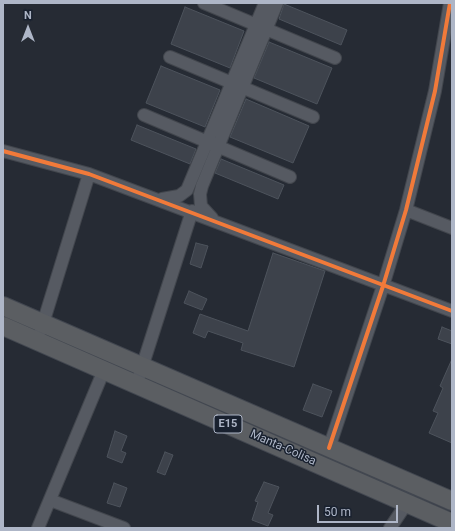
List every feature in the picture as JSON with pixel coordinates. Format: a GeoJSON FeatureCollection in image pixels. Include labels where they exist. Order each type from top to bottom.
{"type":"FeatureCollection","features":[{"type":"Feature","properties":{"kind":"highway","name":"Manta-Colisa"},"geometry":{"type":"LineString","coordinates":[[3,306],[452,501]]}},
{"type":"Feature","properties":{"kind":"highway","name":"Manta-Colisa"},"geometry":{"type":"LineString","coordinates":[[3,326],[136,383],[407,504],[451,521]]}},
{"type":"Feature","properties":{"kind":"street"},"geometry":{"type":"LineString","coordinates":[[204,3],[335,58]]}},
{"type":"Feature","properties":{"kind":"street"},"geometry":{"type":"LineString","coordinates":[[262,27],[265,3]]}},
{"type":"Feature","properties":{"kind":"street"},"geometry":{"type":"LineString","coordinates":[[159,199],[176,198],[184,194],[197,182],[262,27],[277,3]]}},
{"type":"Feature","properties":{"kind":"street"},"geometry":{"type":"LineString","coordinates":[[329,448],[383,286],[406,210],[435,90],[450,3]]}},
{"type":"Feature","properties":{"kind":"street"},"geometry":{"type":"LineString","coordinates":[[170,57],[313,117]]}},
{"type":"Feature","properties":{"kind":"street"},"geometry":{"type":"LineString","coordinates":[[144,115],[290,177]]}},
{"type":"Feature","properties":{"kind":"street"},"geometry":{"type":"LineString","coordinates":[[3,151],[89,174],[192,211],[383,286],[452,311]]}},
{"type":"Feature","properties":{"kind":"street"},"geometry":{"type":"LineString","coordinates":[[38,341],[89,174]]}},
{"type":"Feature","properties":{"kind":"street"},"geometry":{"type":"LineString","coordinates":[[197,182],[201,206],[213,220]]}},
{"type":"Feature","properties":{"kind":"street"},"geometry":{"type":"LineString","coordinates":[[406,210],[452,228]]}},
{"type":"Feature","properties":{"kind":"street"},"geometry":{"type":"LineString","coordinates":[[136,383],[192,211]]}},
{"type":"Feature","properties":{"kind":"street"},"geometry":{"type":"LineString","coordinates":[[38,528],[104,370]]}},
{"type":"Feature","properties":{"kind":"street"},"geometry":{"type":"LineString","coordinates":[[50,500],[124,528]]}},
{"type":"Feature","properties":{"kind":"street"},"geometry":{"type":"LineString","coordinates":[[390,528],[407,504]]}},
{"type":"Feature","properties":{"kind":"building"},"geometry":{"type":"Polygon","coordinates":[[[284,4],[347,30],[341,45],[279,19],[284,4]]]}},
{"type":"Feature","properties":{"kind":"building"},"geometry":{"type":"Polygon","coordinates":[[[185,7],[244,31],[230,68],[171,44],[185,7]]]}},
{"type":"Feature","properties":{"kind":"building"},"geometry":{"type":"Polygon","coordinates":[[[269,42],[332,68],[317,104],[254,78],[269,42]]]}},
{"type":"Feature","properties":{"kind":"building"},"geometry":{"type":"Polygon","coordinates":[[[161,66],[220,90],[205,127],[146,103],[161,66]]]}},
{"type":"Feature","properties":{"kind":"building"},"geometry":{"type":"Polygon","coordinates":[[[246,99],[309,126],[293,163],[230,137],[246,99]]]}},
{"type":"Feature","properties":{"kind":"building"},"geometry":{"type":"Polygon","coordinates":[[[137,125],[196,149],[190,164],[131,140],[137,125]]]}},
{"type":"Feature","properties":{"kind":"building"},"geometry":{"type":"Polygon","coordinates":[[[221,159],[284,185],[278,199],[215,173],[221,159]]]}},
{"type":"Feature","properties":{"kind":"building"},"geometry":{"type":"Polygon","coordinates":[[[196,243],[208,246],[201,268],[190,264],[196,243]]]}},
{"type":"Feature","properties":{"kind":"building"},"geometry":{"type":"Polygon","coordinates":[[[273,253],[325,271],[294,367],[241,350],[243,343],[208,331],[205,338],[193,333],[200,314],[248,331],[273,253]]]}},
{"type":"Feature","properties":{"kind":"building"},"geometry":{"type":"Polygon","coordinates":[[[189,291],[207,299],[202,310],[184,303],[189,291]]]}},
{"type":"Feature","properties":{"kind":"building"},"geometry":{"type":"Polygon","coordinates":[[[442,327],[452,331],[452,344],[438,339],[442,327]]]}},
{"type":"Feature","properties":{"kind":"building"},"geometry":{"type":"Polygon","coordinates":[[[452,359],[452,443],[429,433],[438,413],[433,411],[443,388],[440,386],[452,359]]]}},
{"type":"Feature","properties":{"kind":"building"},"geometry":{"type":"Polygon","coordinates":[[[313,384],[332,391],[322,417],[303,410],[313,384]]]}},
{"type":"Feature","properties":{"kind":"building"},"geometry":{"type":"Polygon","coordinates":[[[115,431],[127,436],[121,451],[126,453],[122,463],[107,457],[115,431]]]}},
{"type":"Feature","properties":{"kind":"building"},"geometry":{"type":"Polygon","coordinates":[[[165,452],[173,455],[165,475],[157,472],[165,452]]]}},
{"type":"Feature","properties":{"kind":"building"},"geometry":{"type":"Polygon","coordinates":[[[264,482],[279,487],[268,513],[273,515],[268,526],[252,520],[258,502],[255,501],[264,482]]]}},
{"type":"Feature","properties":{"kind":"building"},"geometry":{"type":"Polygon","coordinates":[[[114,483],[127,488],[120,507],[107,503],[114,483]]]}},
{"type":"Feature","properties":{"kind":"cycle path"},"geometry":{"type":"LineString","coordinates":[[329,448],[383,286],[406,210],[435,91],[450,3]]}},
{"type":"Feature","properties":{"kind":"cycle path"},"geometry":{"type":"LineString","coordinates":[[3,151],[89,174],[452,311]]}}]}
